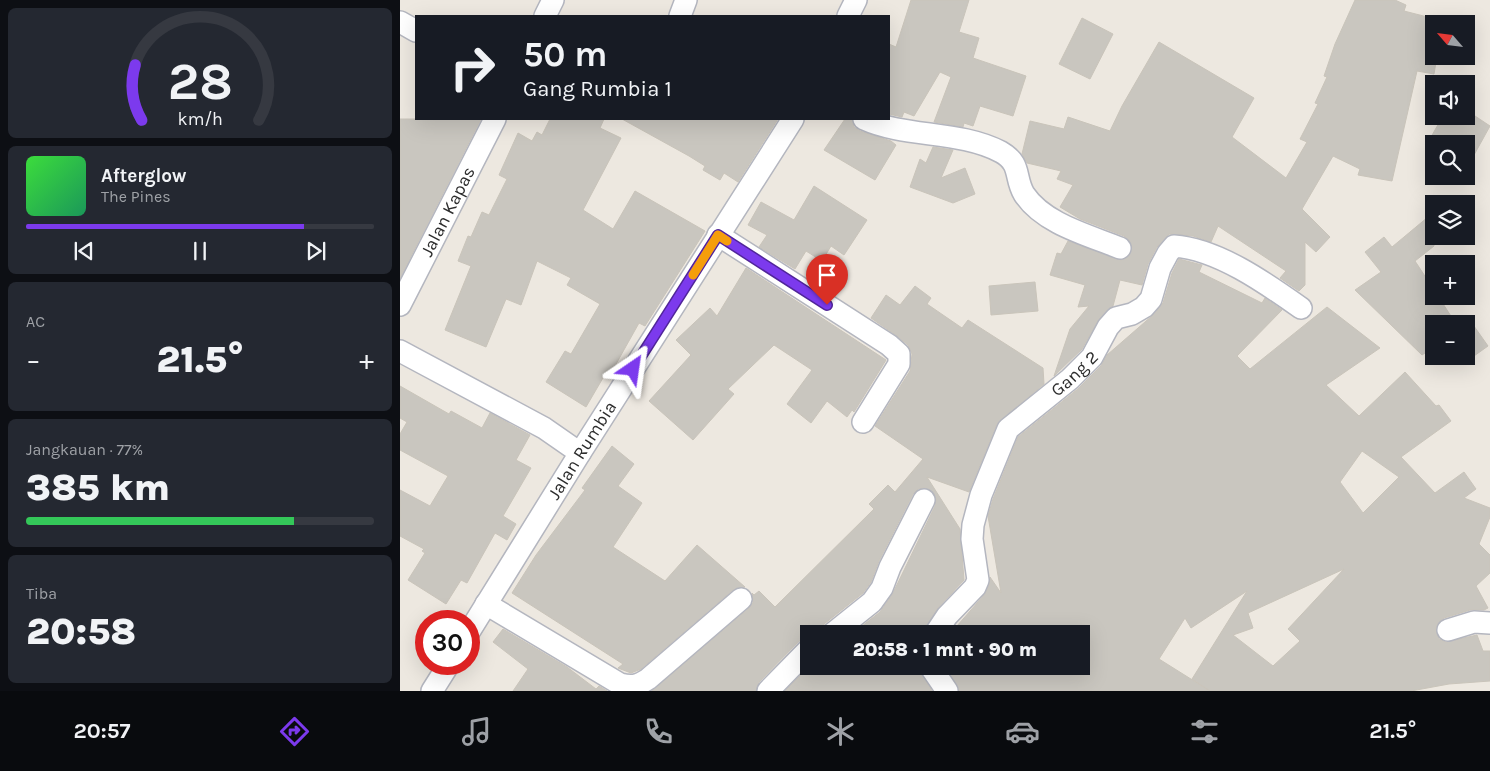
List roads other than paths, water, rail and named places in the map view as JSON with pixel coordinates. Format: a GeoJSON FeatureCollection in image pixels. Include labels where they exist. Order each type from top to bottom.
{"type":"FeatureCollection","features":[{"type":"Feature","properties":{"kind":"street"},"geometry":{"type":"LineString","coordinates":[[546,15],[553,0]]}},
{"type":"Feature","properties":{"kind":"street"},"geometry":{"type":"LineString","coordinates":[[680,15],[686,0]]}},
{"type":"Feature","properties":{"kind":"street"},"geometry":{"type":"LineString","coordinates":[[848,15],[856,0]]}},
{"type":"Feature","properties":{"kind":"street"},"geometry":{"type":"LineString","coordinates":[[400,22],[415,30]]}},
{"type":"Feature","properties":{"kind":"street","name":"Jalan Kapas"},"geometry":{"type":"LineString","coordinates":[[400,305],[493,120]]}},
{"type":"Feature","properties":{"kind":"street","name":"Jalan Rumbia"},"geometry":{"type":"LineString","coordinates":[[480,614],[792,120]]}},
{"type":"Feature","properties":{"kind":"street"},"geometry":{"type":"LineString","coordinates":[[866,120],[880,126],[977,143],[1001,152],[1011,159],[1017,168],[1024,193],[1034,205],[1048,216],[1074,230],[1120,248]]}},
{"type":"Feature","properties":{"kind":"street"},"geometry":{"type":"LineString","coordinates":[[718,235],[899,354],[899,364],[863,422]]}},
{"type":"Feature","properties":{"kind":"street","name":"Gang 2"},"geometry":{"type":"LineString","coordinates":[[941,625],[947,616],[975,587],[978,580],[972,539],[973,525],[981,495],[1008,429],[1070,379],[1092,357],[1108,327],[1116,318],[1132,314],[1144,307],[1151,299],[1160,268],[1174,246],[1193,249],[1214,257],[1254,277],[1302,308]]}},
{"type":"Feature","properties":{"kind":"street"},"geometry":{"type":"LineString","coordinates":[[400,351],[544,428],[580,453]]}},
{"type":"Feature","properties":{"kind":"street"},"geometry":{"type":"LineString","coordinates":[[843,625],[872,602],[882,588],[890,567],[924,500]]}},
{"type":"Feature","properties":{"kind":"street"},"geometry":{"type":"LineString","coordinates":[[486,604],[615,682],[630,687],[637,686],[648,679],[741,599]]}},
{"type":"Feature","properties":{"kind":"street"},"geometry":{"type":"LineString","coordinates":[[1448,630],[1474,622],[1490,623]]}},
{"type":"Feature","properties":{"kind":"street"},"geometry":{"type":"LineString","coordinates":[[768,691],[800,658]]}},
{"type":"Feature","properties":{"kind":"street"},"geometry":{"type":"LineString","coordinates":[[432,691],[442,675]]}},
{"type":"Feature","properties":{"kind":"street"},"geometry":{"type":"LineString","coordinates":[[936,675],[947,691]]}}]}
